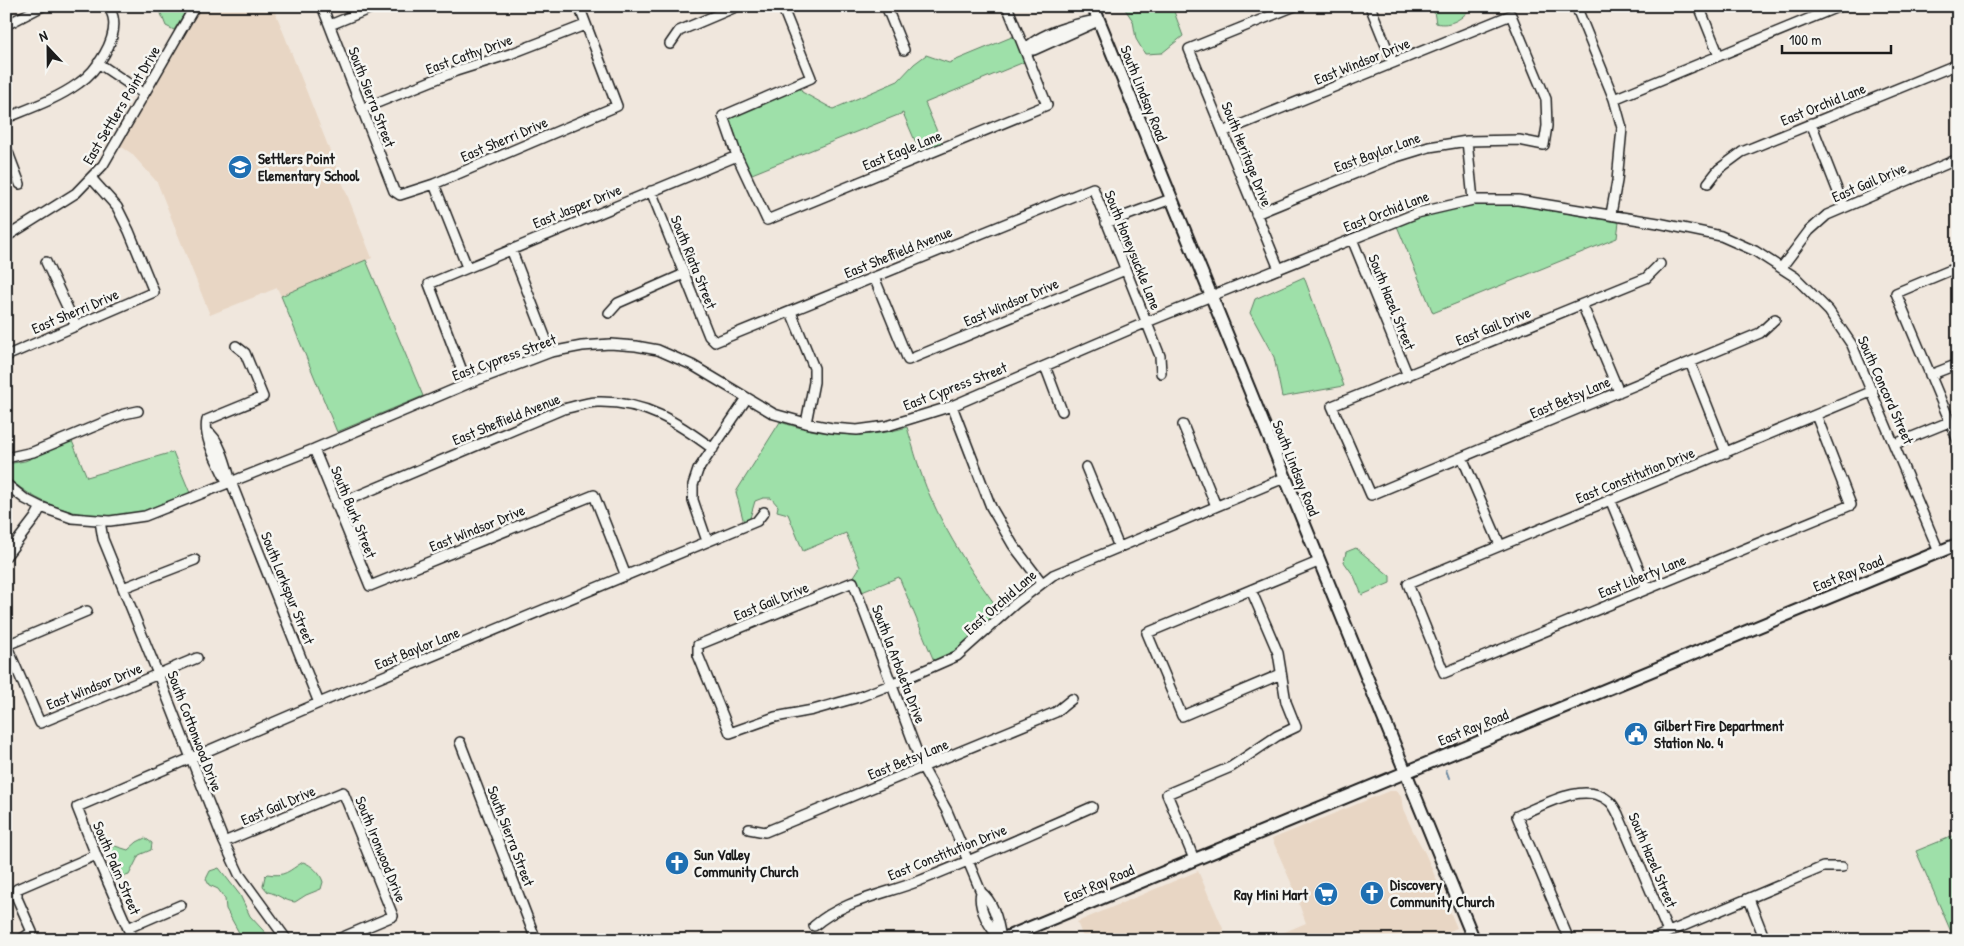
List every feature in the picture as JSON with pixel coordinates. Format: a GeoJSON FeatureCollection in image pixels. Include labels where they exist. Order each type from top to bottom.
{"type":"FeatureCollection","features":[{"type":"Feature","properties":{"kind":"main road","name":"South Lindsay Road"},"geometry":{"type":"LineString","coordinates":[[1093,6],[1318,562],[1474,940]]}},
{"type":"Feature","properties":{"kind":"main road","name":"East Ray Road"},"geometry":{"type":"LineString","coordinates":[[1000,940],[1958,544]]}},
{"type":"Feature","properties":{"kind":"street"},"geometry":{"type":"LineString","coordinates":[[6,26],[43,6]]}},
{"type":"Feature","properties":{"kind":"street"},"geometry":{"type":"LineString","coordinates":[[6,118],[49,100],[80,83],[98,63],[108,48],[112,34],[113,18],[109,6]]}},
{"type":"Feature","properties":{"kind":"street","name":"East Settlers Point Drive"},"geometry":{"type":"LineString","coordinates":[[6,237],[60,204],[92,179],[109,156],[195,6]]}},
{"type":"Feature","properties":{"kind":"street","name":"South Sierra Street"},"geometry":{"type":"LineString","coordinates":[[322,6],[394,191],[400,195]]}},
{"type":"Feature","properties":{"kind":"street"},"geometry":{"type":"LineString","coordinates":[[330,25],[376,6]]}},
{"type":"Feature","properties":{"kind":"street"},"geometry":{"type":"LineString","coordinates":[[579,6],[585,25]]}},
{"type":"Feature","properties":{"kind":"street"},"geometry":{"type":"LineString","coordinates":[[670,44],[679,31],[738,6]]}},
{"type":"Feature","properties":{"kind":"street"},"geometry":{"type":"LineString","coordinates":[[737,156],[723,116],[812,78],[782,6]]}},
{"type":"Feature","properties":{"kind":"street"},"geometry":{"type":"LineString","coordinates":[[886,6],[904,50]]}},
{"type":"Feature","properties":{"kind":"street"},"geometry":{"type":"LineString","coordinates":[[1007,6],[1025,50]]}},
{"type":"Feature","properties":{"kind":"street"},"geometry":{"type":"LineString","coordinates":[[1276,10],[1295,6]]}},
{"type":"Feature","properties":{"kind":"street"},"geometry":{"type":"LineString","coordinates":[[1370,6],[1393,63]]}},
{"type":"Feature","properties":{"kind":"street"},"geometry":{"type":"LineString","coordinates":[[1576,6],[1614,99],[1622,128],[1610,214]]}},
{"type":"Feature","properties":{"kind":"street"},"geometry":{"type":"LineString","coordinates":[[1698,6],[1719,56]]}},
{"type":"Feature","properties":{"kind":"street"},"geometry":{"type":"LineString","coordinates":[[1614,99],[1840,6]]}},
{"type":"Feature","properties":{"kind":"street","name":"South Heritage Drive"},"geometry":{"type":"LineString","coordinates":[[1276,10],[1189,49],[1279,269]]}},
{"type":"Feature","properties":{"kind":"street","name":"East Windsor Drive"},"geometry":{"type":"LineString","coordinates":[[1223,132],[1511,15],[1546,99],[1547,126],[1544,144]]}},
{"type":"Feature","properties":{"kind":"street"},"geometry":{"type":"LineString","coordinates":[[1025,50],[1031,42],[1079,22],[1098,20]]}},
{"type":"Feature","properties":{"kind":"street","name":"East Sherri Drive"},"geometry":{"type":"LineString","coordinates":[[400,195],[434,184],[617,106],[585,25]]}},
{"type":"Feature","properties":{"kind":"street","name":"East Cathy Drive"},"geometry":{"type":"LineString","coordinates":[[362,109],[456,71],[510,54],[585,25]]}},
{"type":"Feature","properties":{"kind":"street","name":"East Eagle Lane"},"geometry":{"type":"LineString","coordinates":[[737,156],[767,220],[1047,105],[1025,50]]}},
{"type":"Feature","properties":{"kind":"street"},"geometry":{"type":"LineString","coordinates":[[98,63],[144,94]]}},
{"type":"Feature","properties":{"kind":"street","name":"East Orchid Lane"},"geometry":{"type":"LineString","coordinates":[[1708,183],[1719,169],[1742,152],[1958,64]]}},
{"type":"Feature","properties":{"kind":"street"},"geometry":{"type":"LineString","coordinates":[[1810,123],[1844,207]]}},
{"type":"Feature","properties":{"kind":"street","name":"East Baylor Lane"},"geometry":{"type":"LineString","coordinates":[[1256,214],[1394,158],[1429,147],[1467,141],[1519,140],[1544,144]]}},
{"type":"Feature","properties":{"kind":"street"},"geometry":{"type":"LineString","coordinates":[[1467,141],[1473,200]]}},
{"type":"Feature","properties":{"kind":"street"},"geometry":{"type":"LineString","coordinates":[[6,148],[20,184]]}},
{"type":"Feature","properties":{"kind":"street","name":"East Jasper Drive"},"geometry":{"type":"LineString","coordinates":[[467,384],[429,284],[737,156]]}},
{"type":"Feature","properties":{"kind":"street","name":"East Gail Drive"},"geometry":{"type":"LineString","coordinates":[[1782,267],[1808,231],[1827,215],[1958,159]]}},
{"type":"Feature","properties":{"kind":"street","name":"East Sherri Drive"},"geometry":{"type":"LineString","coordinates":[[6,356],[154,292],[129,230],[117,207],[92,179]]}},
{"type":"Feature","properties":{"kind":"street"},"geometry":{"type":"LineString","coordinates":[[434,184],[467,267]]}},
{"type":"Feature","properties":{"kind":"street","name":"South Honeysuckle Lane"},"geometry":{"type":"LineString","coordinates":[[1093,188],[1160,356],[1161,373]]}},
{"type":"Feature","properties":{"kind":"street","name":"East Sheffield Avenue"},"geometry":{"type":"LineString","coordinates":[[714,342],[1093,188]]}},
{"type":"Feature","properties":{"kind":"street","name":"South Riata Street"},"geometry":{"type":"LineString","coordinates":[[651,191],[709,336],[714,342]]}},
{"type":"Feature","properties":{"kind":"street"},"geometry":{"type":"LineString","coordinates":[[1106,223],[1171,199]]}},
{"type":"Feature","properties":{"kind":"street","name":"East Orchid Lane"},"geometry":{"type":"LineString","coordinates":[[1211,296],[1417,212],[1473,200],[1518,200],[1610,214]]}},
{"type":"Feature","properties":{"kind":"street","name":"South Concord Street"},"geometry":{"type":"LineString","coordinates":[[1610,214],[1721,236],[1755,251],[1782,267],[1807,287],[1830,311],[1852,345],[1873,391],[1939,552]]}},
{"type":"Feature","properties":{"kind":"street","name":"South Hazel Street"},"geometry":{"type":"LineString","coordinates":[[1352,239],[1408,376]]}},
{"type":"Feature","properties":{"kind":"street"},"geometry":{"type":"LineString","coordinates":[[511,249],[551,352]]}},
{"type":"Feature","properties":{"kind":"street"},"geometry":{"type":"LineString","coordinates":[[46,262],[76,326]]}},
{"type":"Feature","properties":{"kind":"street","name":"East Gail Drive"},"geometry":{"type":"LineString","coordinates":[[1371,495],[1332,406],[1646,278],[1660,264]]}},
{"type":"Feature","properties":{"kind":"street"},"geometry":{"type":"LineString","coordinates":[[1958,267],[1896,293],[1958,442]]}},
{"type":"Feature","properties":{"kind":"street","name":"East Windsor Drive"},"geometry":{"type":"LineString","coordinates":[[874,277],[908,360],[1125,270]]}},
{"type":"Feature","properties":{"kind":"street"},"geometry":{"type":"LineString","coordinates":[[609,314],[618,303],[684,274]]}},
{"type":"Feature","properties":{"kind":"street","name":"East Cypress Street"},"geometry":{"type":"LineString","coordinates":[[6,484],[25,499],[72,518],[100,521],[126,520],[145,516],[314,449],[467,384],[551,352],[582,346],[610,344],[658,350],[692,366],[774,414],[832,428],[857,430],[887,426],[952,406],[1211,296]]}},
{"type":"Feature","properties":{"kind":"street"},"geometry":{"type":"LineString","coordinates":[[1582,304],[1619,392]]}},
{"type":"Feature","properties":{"kind":"street"},"geometry":{"type":"LineString","coordinates":[[791,312],[814,368],[814,382],[806,423]]}},
{"type":"Feature","properties":{"kind":"street","name":"East Betsy Lane"},"geometry":{"type":"LineString","coordinates":[[1371,495],[1760,333],[1775,318]]}},
{"type":"Feature","properties":{"kind":"street","name":"South Larkspur Street"},"geometry":{"type":"LineString","coordinates":[[236,346],[245,353],[263,398],[207,420],[206,427],[208,432],[213,435],[226,464],[230,482],[319,703]]}},
{"type":"Feature","properties":{"kind":"street"},"geometry":{"type":"LineString","coordinates":[[1690,362],[1726,453]]}},
{"type":"Feature","properties":{"kind":"street"},"geometry":{"type":"LineString","coordinates":[[1930,375],[1958,364]]}},
{"type":"Feature","properties":{"kind":"street"},"geometry":{"type":"LineString","coordinates":[[1045,366],[1062,411]]}},
{"type":"Feature","properties":{"kind":"street","name":"East Constitution Drive"},"geometry":{"type":"LineString","coordinates":[[1444,673],[1408,584],[1873,391]]}},
{"type":"Feature","properties":{"kind":"street"},"geometry":{"type":"LineString","coordinates":[[707,541],[693,500],[692,485],[698,470],[747,398]]}},
{"type":"Feature","properties":{"kind":"street","name":"East Sheffield Avenue"},"geometry":{"type":"LineString","coordinates":[[336,504],[563,409],[597,402],[626,405],[658,413],[680,424],[713,449]]}},
{"type":"Feature","properties":{"kind":"street"},"geometry":{"type":"LineString","coordinates":[[952,406],[991,508],[1013,545],[1042,583]]}},
{"type":"Feature","properties":{"kind":"street"},"geometry":{"type":"LineString","coordinates":[[6,458],[25,455],[124,414],[138,411]]}},
{"type":"Feature","properties":{"kind":"street","name":"East Liberty Lane"},"geometry":{"type":"LineString","coordinates":[[1444,673],[1851,505],[1816,415]]}},
{"type":"Feature","properties":{"kind":"street"},"geometry":{"type":"LineString","coordinates":[[1895,444],[1949,422]]}},
{"type":"Feature","properties":{"kind":"street"},"geometry":{"type":"LineString","coordinates":[[1183,425],[1216,506]]}},
{"type":"Feature","properties":{"kind":"street","name":"South Burk Street"},"geometry":{"type":"LineString","coordinates":[[314,449],[370,586]]}},
{"type":"Feature","properties":{"kind":"street"},"geometry":{"type":"LineString","coordinates":[[1462,457],[1500,545]]}},
{"type":"Feature","properties":{"kind":"street"},"geometry":{"type":"LineString","coordinates":[[1086,467],[1119,547]]}},
{"type":"Feature","properties":{"kind":"street","name":"East Orchid Lane"},"geometry":{"type":"LineString","coordinates":[[730,733],[775,717],[813,710],[893,684],[957,656],[1016,604],[1053,575],[1284,478]]}},
{"type":"Feature","properties":{"kind":"street","name":"East Windsor Drive"},"geometry":{"type":"LineString","coordinates":[[370,586],[594,496],[626,576]]}},
{"type":"Feature","properties":{"kind":"street"},"geometry":{"type":"LineString","coordinates":[[1610,499],[1647,589]]}},
{"type":"Feature","properties":{"kind":"street"},"geometry":{"type":"LineString","coordinates":[[6,556],[35,518],[41,507]]}},
{"type":"Feature","properties":{"kind":"street","name":"East Baylor Lane"},"geometry":{"type":"LineString","coordinates":[[77,807],[319,703],[758,521],[764,512]]}},
{"type":"Feature","properties":{"kind":"street","name":"South Cottonwood Drive"},"geometry":{"type":"LineString","coordinates":[[100,521],[102,539],[158,674],[224,842],[239,874],[288,940]]}},
{"type":"Feature","properties":{"kind":"street"},"geometry":{"type":"LineString","coordinates":[[123,588],[195,560]]}},
{"type":"Feature","properties":{"kind":"street"},"geometry":{"type":"LineString","coordinates":[[1282,674],[1182,716],[1147,633],[1318,562]]}},
{"type":"Feature","properties":{"kind":"street","name":"East Gail Drive"},"geometry":{"type":"LineString","coordinates":[[730,733],[698,655],[698,645],[854,582]]}},
{"type":"Feature","properties":{"kind":"street","name":"South la Arboleta Drive"},"geometry":{"type":"LineString","coordinates":[[854,582],[923,768],[947,811],[981,892],[979,899],[990,926],[1000,940]]}},
{"type":"Feature","properties":{"kind":"street"},"geometry":{"type":"LineString","coordinates":[[1194,859],[1167,794],[1231,767],[1277,736],[1296,727],[1286,702],[1278,653],[1251,590]]}},
{"type":"Feature","properties":{"kind":"street"},"geometry":{"type":"LineString","coordinates":[[6,644],[87,611]]}},
{"type":"Feature","properties":{"kind":"street","name":"East Windsor Drive"},"geometry":{"type":"LineString","coordinates":[[6,644],[40,723],[197,658]]}},
{"type":"Feature","properties":{"kind":"street","name":"East Betsy Lane"},"geometry":{"type":"LineString","coordinates":[[750,829],[765,832],[1056,712],[1072,699]]}},
{"type":"Feature","properties":{"kind":"street","name":"South Sierra Street"},"geometry":{"type":"LineString","coordinates":[[460,742],[536,940]]}},
{"type":"Feature","properties":{"kind":"street","name":"East Gail Drive"},"geometry":{"type":"LineString","coordinates":[[224,842],[343,792]]}},
{"type":"Feature","properties":{"kind":"street","name":"South Ironwood Drive"},"geometry":{"type":"LineString","coordinates":[[336,940],[393,916],[343,792]]}},
{"type":"Feature","properties":{"kind":"street","name":"South Hazel Street"},"geometry":{"type":"LineString","coordinates":[[1569,940],[1517,816],[1574,793],[1585,792],[1609,801],[1623,824],[1668,932]]}},
{"type":"Feature","properties":{"kind":"street","name":"South Palm Street"},"geometry":{"type":"LineString","coordinates":[[77,807],[133,940]]}},
{"type":"Feature","properties":{"kind":"street","name":"East Constitution Drive"},"geometry":{"type":"LineString","coordinates":[[814,926],[827,914],[862,899],[917,882],[1092,807]]}},
{"type":"Feature","properties":{"kind":"street"},"geometry":{"type":"LineString","coordinates":[[20,940],[32,932],[17,898],[17,889],[96,855]]}},
{"type":"Feature","properties":{"kind":"street"},"geometry":{"type":"LineString","coordinates":[[1650,940],[1823,868],[1842,868]]}},
{"type":"Feature","properties":{"kind":"street"},"geometry":{"type":"LineString","coordinates":[[1749,900],[1765,940]]}},
{"type":"Feature","properties":{"kind":"street"},"geometry":{"type":"LineString","coordinates":[[128,928],[181,906]]}},
{"type":"Feature","properties":{"kind":"shaded area","name":"Settlers Point Elementary School"},"geometry":{"type":"Polygon","coordinates":[[[201,6],[273,6],[372,258],[281,296],[277,288],[210,315],[157,182],[131,153],[120,146],[201,6]]]}},
{"type":"Feature","properties":{"kind":"shaded area"},"geometry":{"type":"Polygon","coordinates":[[[1389,791],[1396,791],[1401,795],[1403,809],[1425,853],[1457,928],[1428,940],[1266,940],[1306,923],[1300,903],[1272,839],[1389,791]]]}},
{"type":"Feature","properties":{"kind":"shaded area"},"geometry":{"type":"Polygon","coordinates":[[[1198,871],[1228,940],[1084,940],[1077,922],[1198,871]]]}},
{"type":"Feature","properties":{"kind":"green space"},"geometry":{"type":"Polygon","coordinates":[[[158,6],[189,6],[174,30],[166,26],[158,6]]]}},
{"type":"Feature","properties":{"kind":"green space"},"geometry":{"type":"Polygon","coordinates":[[[1123,6],[1172,6],[1183,36],[1162,53],[1145,54],[1136,39],[1133,21],[1123,6]]]}},
{"type":"Feature","properties":{"kind":"green space"},"geometry":{"type":"Polygon","coordinates":[[[1433,6],[1471,6],[1456,21],[1441,24],[1436,23],[1433,6]]]}},
{"type":"Feature","properties":{"kind":"green space"},"geometry":{"type":"Polygon","coordinates":[[[1019,34],[1029,60],[925,103],[944,148],[922,157],[903,113],[747,176],[723,116],[799,83],[802,92],[833,109],[898,81],[914,64],[926,55],[949,63],[1019,34]]]}},
{"type":"Feature","properties":{"kind":"green space"},"geometry":{"type":"Polygon","coordinates":[[[1517,205],[1619,222],[1617,238],[1433,313],[1397,226],[1444,211],[1468,206],[1517,205]]]}},
{"type":"Feature","properties":{"kind":"green space"},"geometry":{"type":"Polygon","coordinates":[[[366,260],[423,396],[337,432],[281,296],[366,260]]]}},
{"type":"Feature","properties":{"kind":"green space"},"geometry":{"type":"Polygon","coordinates":[[[1304,277],[1344,386],[1282,397],[1274,357],[1250,313],[1255,299],[1304,277]]]}},
{"type":"Feature","properties":{"kind":"green space"},"geometry":{"type":"Polygon","coordinates":[[[780,422],[827,433],[859,435],[875,434],[907,427],[923,479],[937,511],[962,556],[1000,611],[960,648],[934,661],[899,577],[862,592],[858,582],[853,578],[860,567],[846,533],[803,551],[788,514],[777,511],[778,506],[771,498],[755,501],[750,518],[744,523],[736,492],[780,422]]]}},
{"type":"Feature","properties":{"kind":"green space"},"geometry":{"type":"Polygon","coordinates":[[[72,441],[87,477],[173,452],[190,493],[143,512],[125,515],[88,515],[70,511],[36,498],[6,476],[7,464],[25,461],[72,441]]]}},
{"type":"Feature","properties":{"kind":"green space"},"geometry":{"type":"Polygon","coordinates":[[[1356,548],[1390,576],[1390,583],[1362,595],[1354,576],[1344,562],[1346,552],[1356,548]]]}},
{"type":"Feature","properties":{"kind":"green space"},"geometry":{"type":"Polygon","coordinates":[[[1958,834],[1958,932],[1952,934],[1916,851],[1958,834]]]}},
{"type":"Feature","properties":{"kind":"green space"},"geometry":{"type":"Polygon","coordinates":[[[145,838],[152,843],[151,850],[139,855],[129,875],[119,878],[110,851],[115,846],[128,850],[145,838]]]}},
{"type":"Feature","properties":{"kind":"green space"},"geometry":{"type":"Polygon","coordinates":[[[303,862],[313,868],[320,876],[323,882],[321,889],[295,902],[268,892],[263,886],[267,874],[283,874],[303,862]]]}},
{"type":"Feature","properties":{"kind":"green space"},"geometry":{"type":"Polygon","coordinates":[[[219,868],[240,895],[250,916],[272,940],[243,940],[226,909],[225,899],[218,889],[209,885],[206,879],[210,871],[219,868]]]}},
{"type":"Feature","properties":{"kind":"waterway"},"geometry":{"type":"LineString","coordinates":[[1446,770],[1449,778]]}},
{"type":"Feature","properties":{"kind":"place","name":"Settlers Point Elementary School"},"geometry":{"type":"Point","coordinates":[240,167]}},
{"type":"Feature","properties":{"kind":"place","name":"Gilbert Fire Department Station No. 4"},"geometry":{"type":"Point","coordinates":[1636,734]}},
{"type":"Feature","properties":{"kind":"place","name":"Sun Valley Community Church"},"geometry":{"type":"Point","coordinates":[677,863]}},
{"type":"Feature","properties":{"kind":"place","name":"Discovery Community Church"},"geometry":{"type":"Point","coordinates":[1372,893]}},
{"type":"Feature","properties":{"kind":"place","name":"Ray Mini Mart"},"geometry":{"type":"Point","coordinates":[1326,894]}}]}
